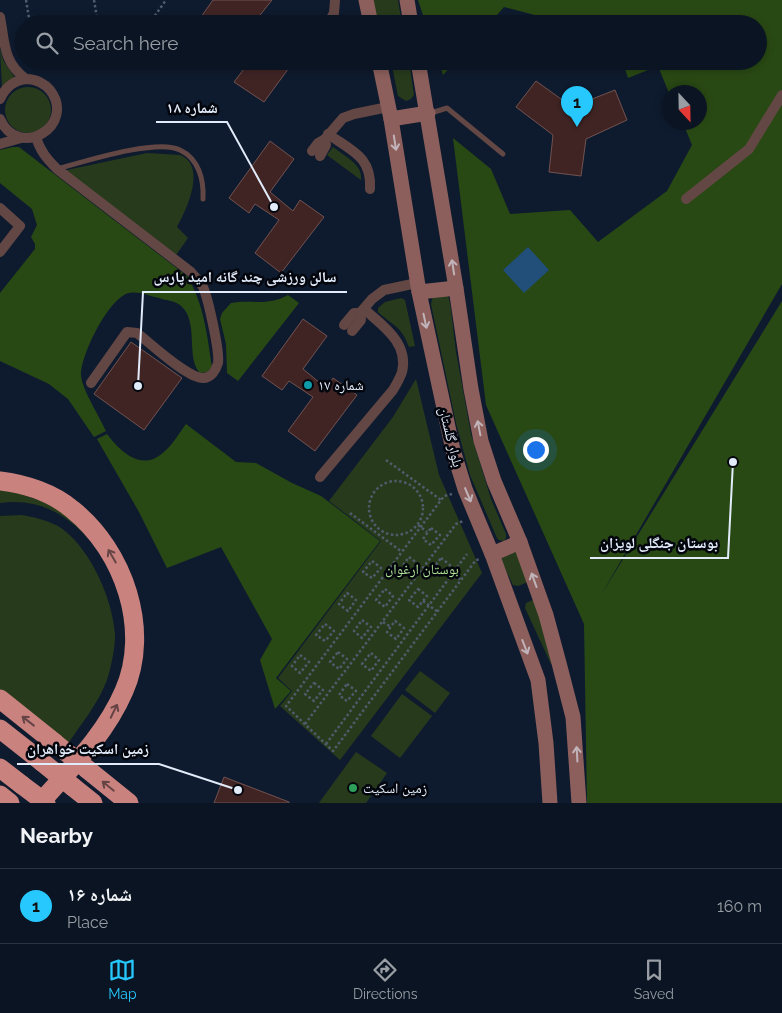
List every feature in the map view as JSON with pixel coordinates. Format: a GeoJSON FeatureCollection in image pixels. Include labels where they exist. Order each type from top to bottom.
{"type":"FeatureCollection","features":[{"type":"Feature","properties":{"kind":"highway"},"geometry":{"type":"LineString","coordinates":[[0,480],[27,486],[55,498],[73,509],[90,525],[114,560],[124,583],[132,613],[135,638],[132,665],[124,690],[109,721],[85,752],[40,803]]}},
{"type":"Feature","properties":{"kind":"highway"},"geometry":{"type":"LineString","coordinates":[[0,699],[129,803]]}},
{"type":"Feature","properties":{"kind":"highway"},"geometry":{"type":"LineString","coordinates":[[0,729],[93,803]]}},
{"type":"Feature","properties":{"kind":"highway"},"geometry":{"type":"LineString","coordinates":[[0,768],[46,803]]}},
{"type":"Feature","properties":{"kind":"main road"},"geometry":{"type":"LineString","coordinates":[[366,0],[369,15]]}},
{"type":"Feature","properties":{"kind":"main road"},"geometry":{"type":"LineString","coordinates":[[407,0],[410,15]]}},
{"type":"Feature","properties":{"kind":"main road","name":"بلوار گلستان"},"geometry":{"type":"LineString","coordinates":[[381,70],[390,113],[418,288],[453,450],[465,489],[492,554],[538,680],[546,743],[550,803]]}},
{"type":"Feature","properties":{"kind":"main road","name":"بلوار گلستان"},"geometry":{"type":"LineString","coordinates":[[420,70],[471,389],[481,440],[494,481],[520,542],[546,615],[574,717],[579,803]]}},
{"type":"Feature","properties":{"kind":"main road"},"geometry":{"type":"LineString","coordinates":[[390,113],[428,113]]}},
{"type":"Feature","properties":{"kind":"main road"},"geometry":{"type":"LineString","coordinates":[[418,288],[456,288]]}},
{"type":"Feature","properties":{"kind":"main road"},"geometry":{"type":"LineString","coordinates":[[492,554],[520,542]]}},
{"type":"Feature","properties":{"kind":"street"},"geometry":{"type":"LineString","coordinates":[[333,15],[335,0]]}},
{"type":"Feature","properties":{"kind":"street"},"geometry":{"type":"LineString","coordinates":[[0,17],[8,57],[16,72],[26,79]]}},
{"type":"Feature","properties":{"kind":"street"},"geometry":{"type":"LineString","coordinates":[[0,95],[12,84],[26,79],[34,80],[48,87],[56,100],[57,108],[54,123],[43,134],[0,144]]}},
{"type":"Feature","properties":{"kind":"street"},"geometry":{"type":"LineString","coordinates":[[686,200],[749,149],[782,95]]}},
{"type":"Feature","properties":{"kind":"street"},"geometry":{"type":"LineString","coordinates":[[316,153],[318,143],[327,137],[335,126],[348,116],[390,113]]}},
{"type":"Feature","properties":{"kind":"street"},"geometry":{"type":"LineString","coordinates":[[0,120],[8,131],[21,138]]}},
{"type":"Feature","properties":{"kind":"street"},"geometry":{"type":"LineString","coordinates":[[36,137],[42,154],[56,169],[191,272],[203,287],[209,306],[218,361],[214,373],[205,378],[197,377],[182,369],[136,333],[127,332],[91,382]]}},
{"type":"Feature","properties":{"kind":"street"},"geometry":{"type":"LineString","coordinates":[[327,137],[364,161],[370,179],[370,189]]}},
{"type":"Feature","properties":{"kind":"street"},"geometry":{"type":"LineString","coordinates":[[0,208],[20,226],[0,252]]}},
{"type":"Feature","properties":{"kind":"street"},"geometry":{"type":"LineString","coordinates":[[348,328],[361,320],[362,311],[372,299],[384,290],[418,288]]}},
{"type":"Feature","properties":{"kind":"street"},"geometry":{"type":"LineString","coordinates":[[320,477],[393,390],[402,374],[403,358],[400,344],[362,311]]}},
{"type":"Feature","properties":{"kind":"lane"},"geometry":{"type":"LineString","coordinates":[[428,113],[447,108],[503,154]]}},
{"type":"Feature","properties":{"kind":"lane"},"geometry":{"type":"LineString","coordinates":[[56,169],[130,151],[151,148],[179,149],[189,155],[197,166],[202,177],[203,199]]}},
{"type":"Feature","properties":{"kind":"path"},"geometry":{"type":"LineString","coordinates":[[26,0],[28,15]]}},
{"type":"Feature","properties":{"kind":"path"},"geometry":{"type":"LineString","coordinates":[[94,0],[96,15]]}},
{"type":"Feature","properties":{"kind":"path"},"geometry":{"type":"LineString","coordinates":[[155,15],[166,0]]}},
{"type":"Feature","properties":{"kind":"path"},"geometry":{"type":"LineString","coordinates":[[386,460],[442,500]]}},
{"type":"Feature","properties":{"kind":"path"},"geometry":{"type":"LineString","coordinates":[[400,480],[412,486],[421,495],[424,504],[423,513],[418,525],[407,533],[398,536],[379,530],[373,524],[368,506],[370,497],[375,489],[382,484],[400,480]]}},
{"type":"Feature","properties":{"kind":"path"},"geometry":{"type":"LineString","coordinates":[[412,486],[415,481]]}},
{"type":"Feature","properties":{"kind":"path"},"geometry":{"type":"LineString","coordinates":[[465,489],[444,496],[286,706],[333,751],[476,560],[492,554]]}},
{"type":"Feature","properties":{"kind":"path"},"geometry":{"type":"LineString","coordinates":[[350,513],[402,552]]}},
{"type":"Feature","properties":{"kind":"path"},"geometry":{"type":"LineString","coordinates":[[305,724],[456,524],[476,514]]}},
{"type":"Feature","properties":{"kind":"path"},"geometry":{"type":"LineString","coordinates":[[418,525],[427,532]]}},
{"type":"Feature","properties":{"kind":"path"},"geometry":{"type":"LineString","coordinates":[[431,528],[440,535],[432,546],[423,539],[427,532],[431,528]]}},
{"type":"Feature","properties":{"kind":"path"},"geometry":{"type":"LineString","coordinates":[[377,534],[379,530]]}},
{"type":"Feature","properties":{"kind":"path"},"geometry":{"type":"LineString","coordinates":[[326,744],[468,554]]}},
{"type":"Feature","properties":{"kind":"path"},"geometry":{"type":"LineString","coordinates":[[409,557],[418,564],[409,575],[401,568],[405,563],[409,557]]}},
{"type":"Feature","properties":{"kind":"path"},"geometry":{"type":"LineString","coordinates":[[398,558],[405,563]]}},
{"type":"Feature","properties":{"kind":"path"},"geometry":{"type":"LineString","coordinates":[[431,558],[437,563]]}},
{"type":"Feature","properties":{"kind":"path"},"geometry":{"type":"LineString","coordinates":[[441,558],[450,565],[442,575],[433,568],[437,563],[441,558]]}},
{"type":"Feature","properties":{"kind":"path"},"geometry":{"type":"LineString","coordinates":[[372,561],[381,568],[377,573],[372,578],[363,572],[372,561]]}},
{"type":"Feature","properties":{"kind":"path"},"geometry":{"type":"LineString","coordinates":[[446,569],[461,580]]}},
{"type":"Feature","properties":{"kind":"path"},"geometry":{"type":"LineString","coordinates":[[414,570],[419,574]]}},
{"type":"Feature","properties":{"kind":"path"},"geometry":{"type":"LineString","coordinates":[[377,573],[383,578]]}},
{"type":"Feature","properties":{"kind":"path"},"geometry":{"type":"LineString","coordinates":[[385,589],[393,596],[385,607],[376,600],[380,595],[385,589]]}},
{"type":"Feature","properties":{"kind":"path"},"geometry":{"type":"LineString","coordinates":[[418,589],[426,596],[418,607],[409,600],[413,595],[418,589]]}},
{"type":"Feature","properties":{"kind":"path"},"geometry":{"type":"LineString","coordinates":[[374,590],[380,595]]}},
{"type":"Feature","properties":{"kind":"path"},"geometry":{"type":"LineString","coordinates":[[407,590],[413,595]]}},
{"type":"Feature","properties":{"kind":"path"},"geometry":{"type":"LineString","coordinates":[[347,593],[356,600],[352,605],[348,611],[339,604],[347,593]]}},
{"type":"Feature","properties":{"kind":"path"},"geometry":{"type":"LineString","coordinates":[[422,601],[438,612]]}},
{"type":"Feature","properties":{"kind":"path"},"geometry":{"type":"LineString","coordinates":[[389,602],[395,606]]}},
{"type":"Feature","properties":{"kind":"path"},"geometry":{"type":"LineString","coordinates":[[352,605],[358,610]]}},
{"type":"Feature","properties":{"kind":"path"},"geometry":{"type":"LineString","coordinates":[[362,620],[371,627],[362,638],[354,631],[358,626],[362,620]]}},
{"type":"Feature","properties":{"kind":"path"},"geometry":{"type":"LineString","coordinates":[[350,621],[358,626]]}},
{"type":"Feature","properties":{"kind":"path"},"geometry":{"type":"LineString","coordinates":[[395,621],[404,628],[396,639],[387,632],[391,627],[395,621]]}},
{"type":"Feature","properties":{"kind":"path"},"geometry":{"type":"LineString","coordinates":[[383,622],[391,627]]}},
{"type":"Feature","properties":{"kind":"path"},"geometry":{"type":"LineString","coordinates":[[325,624],[334,631],[330,636],[325,642],[316,635],[325,624]]}},
{"type":"Feature","properties":{"kind":"path"},"geometry":{"type":"LineString","coordinates":[[366,633],[371,637]]}},
{"type":"Feature","properties":{"kind":"path"},"geometry":{"type":"LineString","coordinates":[[400,634],[406,638]]}},
{"type":"Feature","properties":{"kind":"path"},"geometry":{"type":"LineString","coordinates":[[330,636],[336,640]]}},
{"type":"Feature","properties":{"kind":"path"},"geometry":{"type":"LineString","coordinates":[[326,652],[334,658]]}},
{"type":"Feature","properties":{"kind":"path"},"geometry":{"type":"LineString","coordinates":[[338,652],[347,658],[339,669],[330,662],[334,658],[338,652]]}},
{"type":"Feature","properties":{"kind":"path"},"geometry":{"type":"LineString","coordinates":[[371,654],[379,660],[375,665],[371,671],[362,664],[371,654]]}},
{"type":"Feature","properties":{"kind":"path"},"geometry":{"type":"LineString","coordinates":[[300,655],[309,662],[305,667],[300,673],[292,666],[300,655]]}},
{"type":"Feature","properties":{"kind":"path"},"geometry":{"type":"LineString","coordinates":[[375,665],[382,670]]}},
{"type":"Feature","properties":{"kind":"path"},"geometry":{"type":"LineString","coordinates":[[305,667],[312,672]]}},
{"type":"Feature","properties":{"kind":"path"},"geometry":{"type":"LineString","coordinates":[[303,683],[310,688]]}},
{"type":"Feature","properties":{"kind":"path"},"geometry":{"type":"LineString","coordinates":[[314,683],[322,690],[314,701],[305,694],[310,688],[314,683]]}},
{"type":"Feature","properties":{"kind":"path"},"geometry":{"type":"LineString","coordinates":[[336,684],[343,689]]}},
{"type":"Feature","properties":{"kind":"path"},"geometry":{"type":"LineString","coordinates":[[347,684],[356,691],[347,702],[339,695],[343,689],[347,684]]}},
{"type":"Feature","properties":{"kind":"path"},"geometry":{"type":"LineString","coordinates":[[352,696],[358,701]]}},
{"type":"Feature","properties":{"kind":"green space"},"geometry":{"type":"Polygon","coordinates":[[[373,0],[398,0],[400,15],[376,15],[373,0]]]}},
{"type":"Feature","properties":{"kind":"green space"},"geometry":{"type":"Polygon","coordinates":[[[418,0],[782,0],[782,284],[601,595],[782,301],[782,803],[587,803],[584,624],[486,405],[453,138],[491,169],[510,214],[570,210],[598,242],[667,191],[692,145],[686,130],[707,130],[707,85],[666,85],[660,70],[767,70],[767,15],[535,15],[504,7],[497,15],[423,15],[418,0]]]}},
{"type":"Feature","properties":{"kind":"green space"},"geometry":{"type":"Polygon","coordinates":[[[0,48],[3,60],[15,78],[2,87],[0,48]]]}},
{"type":"Feature","properties":{"kind":"green space"},"geometry":{"type":"Polygon","coordinates":[[[393,70],[410,70],[414,95],[406,101],[398,96],[393,70]]]}},
{"type":"Feature","properties":{"kind":"green space"},"geometry":{"type":"Polygon","coordinates":[[[625,70],[648,70],[628,78],[625,70]]]}},
{"type":"Feature","properties":{"kind":"green space"},"geometry":{"type":"Polygon","coordinates":[[[28,87],[41,91],[47,97],[51,110],[47,123],[41,129],[28,133],[15,129],[9,123],[5,110],[9,97],[15,91],[28,87]]]}},
{"type":"Feature","properties":{"kind":"green space"},"geometry":{"type":"Polygon","coordinates":[[[19,147],[187,276],[201,309],[212,367],[207,372],[200,373],[193,358],[189,320],[186,312],[180,305],[144,294],[129,293],[121,297],[113,305],[90,342],[82,367],[81,376],[84,388],[106,431],[94,437],[68,399],[49,384],[0,361],[0,293],[35,249],[35,244],[31,237],[37,225],[32,209],[0,183],[0,150],[19,147]]]}},
{"type":"Feature","properties":{"kind":"green space"},"geometry":{"type":"Polygon","coordinates":[[[333,147],[356,165],[361,174],[361,180],[327,155],[333,147]]]}},
{"type":"Feature","properties":{"kind":"green space"},"geometry":{"type":"Polygon","coordinates":[[[147,153],[180,155],[188,161],[192,168],[194,178],[192,188],[177,227],[188,238],[176,255],[62,171],[147,153]]]}},
{"type":"Feature","properties":{"kind":"green space"},"geometry":{"type":"Polygon","coordinates":[[[446,294],[449,298],[456,352],[471,434],[491,499],[506,534],[504,541],[497,538],[470,475],[456,423],[431,304],[433,296],[446,294]]]}},
{"type":"Feature","properties":{"kind":"green space"},"geometry":{"type":"Polygon","coordinates":[[[288,295],[299,303],[238,381],[227,373],[226,344],[220,319],[222,313],[231,303],[266,302],[288,295]]]}},
{"type":"Feature","properties":{"kind":"green space"},"geometry":{"type":"Polygon","coordinates":[[[401,298],[405,300],[415,346],[409,347],[400,330],[378,312],[378,308],[385,302],[401,298]]]}},
{"type":"Feature","properties":{"kind":"green space","name":"بوستان ارغوان"},"geometry":{"type":"Polygon","coordinates":[[[416,379],[439,475],[482,573],[340,760],[280,706],[292,691],[278,678],[381,541],[329,501],[393,417],[416,379]]]}},
{"type":"Feature","properties":{"kind":"green space"},"geometry":{"type":"Polygon","coordinates":[[[186,424],[236,462],[256,463],[292,483],[321,496],[380,541],[276,678],[291,691],[275,709],[260,660],[272,639],[221,547],[167,568],[139,512],[97,439],[107,434],[126,454],[142,460],[150,460],[158,457],[169,447],[186,424]]]}},
{"type":"Feature","properties":{"kind":"green space"},"geometry":{"type":"Polygon","coordinates":[[[0,487],[65,509],[90,541],[61,515],[39,505],[14,502],[0,503],[0,487]]]}},
{"type":"Feature","properties":{"kind":"green space"},"geometry":{"type":"Polygon","coordinates":[[[21,515],[40,519],[58,526],[80,546],[97,574],[110,605],[115,635],[107,680],[94,706],[67,745],[0,691],[0,516],[21,515]]]}},
{"type":"Feature","properties":{"kind":"green space"},"geometry":{"type":"Polygon","coordinates":[[[518,551],[528,582],[518,586],[513,585],[501,560],[504,555],[518,551]]]}},
{"type":"Feature","properties":{"kind":"green space"},"geometry":{"type":"Polygon","coordinates":[[[535,599],[555,663],[551,664],[525,608],[526,603],[535,599]]]}},
{"type":"Feature","properties":{"kind":"green space"},"geometry":{"type":"Polygon","coordinates":[[[420,671],[450,693],[435,713],[405,690],[420,671]]]}},
{"type":"Feature","properties":{"kind":"green space"},"geometry":{"type":"Polygon","coordinates":[[[402,694],[432,716],[400,758],[371,736],[402,694]]]}},
{"type":"Feature","properties":{"kind":"green space","name":"زمین اسکیت"},"geometry":{"type":"Polygon","coordinates":[[[356,752],[387,773],[366,803],[319,803],[356,752]]]}},
{"type":"Feature","properties":{"kind":"water"},"geometry":{"type":"Polygon","coordinates":[[[528,247],[549,270],[524,293],[503,270],[528,247]]]}},
{"type":"Feature","properties":{"kind":"building"},"geometry":{"type":"Polygon","coordinates":[[[213,0],[272,0],[260,15],[202,15],[213,0]]]}},
{"type":"Feature","properties":{"kind":"building"},"geometry":{"type":"Polygon","coordinates":[[[243,70],[287,70],[264,102],[234,82],[243,70]]]}},
{"type":"Feature","properties":{"kind":"building"},"geometry":{"type":"Polygon","coordinates":[[[536,81],[561,99],[582,103],[615,90],[627,120],[586,139],[581,176],[549,172],[553,135],[516,107],[536,81]]]}},
{"type":"Feature","properties":{"kind":"building"},"geometry":{"type":"Polygon","coordinates":[[[270,141],[294,159],[270,192],[293,211],[300,200],[324,217],[281,273],[255,253],[279,220],[255,204],[249,213],[229,198],[270,141]]]}},
{"type":"Feature","properties":{"kind":"building","name":"شماره ۱۷"},"geometry":{"type":"Polygon","coordinates":[[[303,319],[327,336],[303,369],[326,388],[333,378],[357,395],[315,451],[288,431],[313,397],[289,381],[282,390],[262,376],[303,319]]]}},
{"type":"Feature","properties":{"kind":"building"},"geometry":{"type":"Polygon","coordinates":[[[131,342],[182,378],[144,430],[94,394],[131,342]]]}},
{"type":"Feature","properties":{"kind":"building"},"geometry":{"type":"Polygon","coordinates":[[[224,777],[289,802],[289,803],[214,803],[224,777]]]}},
{"type":"Feature","properties":{"kind":"place","name":"شماره ۱۶"},"geometry":{"type":"Point","coordinates":[577,127]}},
{"type":"Feature","properties":{"kind":"place","name":"شماره ۱۸"},"geometry":{"type":"Point","coordinates":[274,207]}},
{"type":"Feature","properties":{"kind":"place","name":"شماره ۱۷"},"geometry":{"type":"Point","coordinates":[308,385]}},
{"type":"Feature","properties":{"kind":"place","name":"سالن ورزشی چند گانه امید پارس"},"geometry":{"type":"Point","coordinates":[138,386]}},
{"type":"Feature","properties":{"kind":"place","name":"بوستان جنگلی لویزان"},"geometry":{"type":"Point","coordinates":[733,462]}},
{"type":"Feature","properties":{"kind":"place","name":"زمین اسکیت"},"geometry":{"type":"Point","coordinates":[353,788]}},
{"type":"Feature","properties":{"kind":"place","name":"زمین اسکیت خواهران"},"geometry":{"type":"Point","coordinates":[238,790]}}]}
